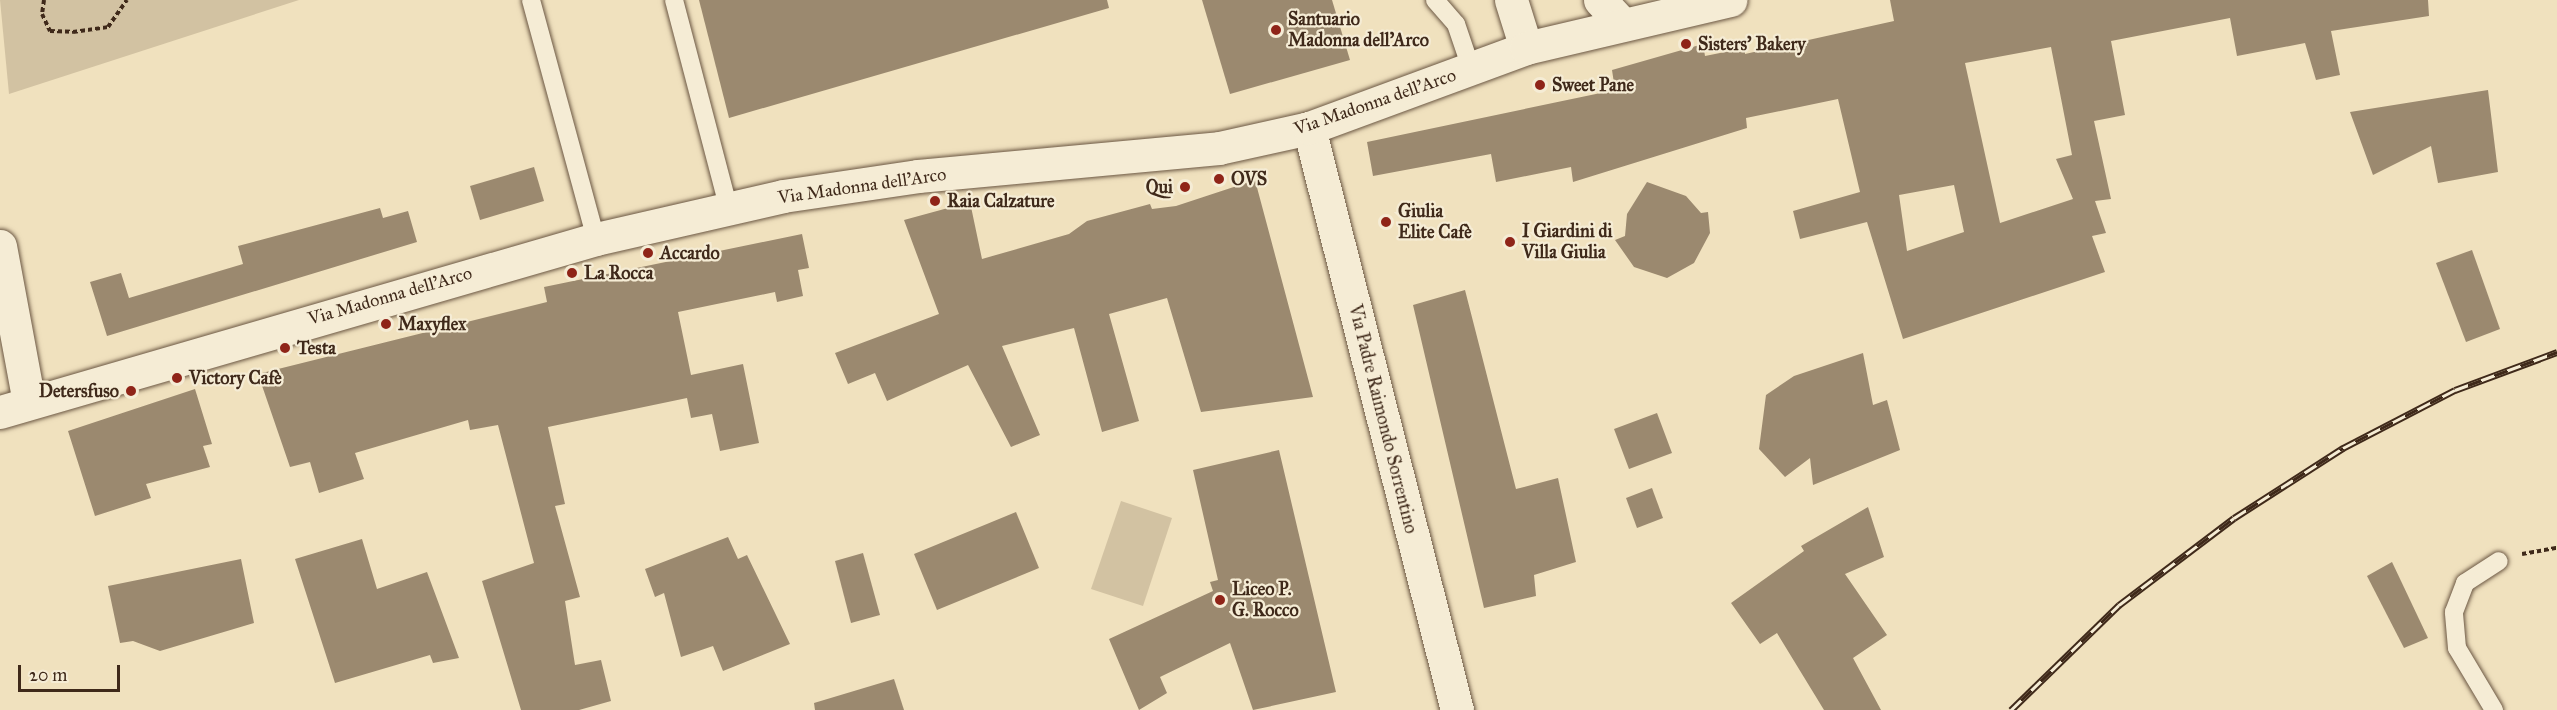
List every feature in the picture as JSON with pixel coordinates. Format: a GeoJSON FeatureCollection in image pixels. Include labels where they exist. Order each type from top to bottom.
{"type":"FeatureCollection","features":[{"type":"Feature","properties":{"kind":"main road"},"geometry":{"type":"LineString","coordinates":[[1511,0],[1526,48]]}},
{"type":"Feature","properties":{"kind":"main road"},"geometry":{"type":"LineString","coordinates":[[1600,0],[1622,24]]}},
{"type":"Feature","properties":{"kind":"main road","name":"Via Madonna dell'Arco"},"geometry":{"type":"LineString","coordinates":[[14,407],[596,239],[729,209],[918,176],[1220,148],[1309,128],[1526,48],[1730,0]]}},
{"type":"Feature","properties":{"kind":"main road","name":"Via Padre Raimondo Sorrentino"},"geometry":{"type":"LineString","coordinates":[[1309,128],[1456,710]]}},
{"type":"Feature","properties":{"kind":"main road"},"geometry":{"type":"LineString","coordinates":[[0,246],[14,407]]}},
{"type":"Feature","properties":{"kind":"lane"},"geometry":{"type":"LineString","coordinates":[[531,0],[596,239]]}},
{"type":"Feature","properties":{"kind":"lane"},"geometry":{"type":"LineString","coordinates":[[674,0],[729,209]]}},
{"type":"Feature","properties":{"kind":"lane"},"geometry":{"type":"LineString","coordinates":[[1435,0],[1456,24],[1472,68]]}},
{"type":"Feature","properties":{"kind":"lane"},"geometry":{"type":"LineString","coordinates":[[2494,710],[2457,648],[2454,612],[2465,583],[2499,561]]}},
{"type":"Feature","properties":{"kind":"path"},"geometry":{"type":"LineString","coordinates":[[44,0],[42,14],[50,31],[73,32],[108,27],[127,0]]}},
{"type":"Feature","properties":{"kind":"path"},"geometry":{"type":"LineString","coordinates":[[2499,561],[2557,548]]}},
{"type":"Feature","properties":{"kind":"shaded area"},"geometry":{"type":"Polygon","coordinates":[[[0,0],[299,0],[9,94],[0,0]]]}},
{"type":"Feature","properties":{"kind":"shaded area"},"geometry":{"type":"Polygon","coordinates":[[[1121,501],[1172,518],[1143,606],[1091,589],[1121,501]]]}},
{"type":"Feature","properties":{"kind":"building"},"geometry":{"type":"Polygon","coordinates":[[[699,0],[1107,0],[1109,8],[729,118],[699,0]]]}},
{"type":"Feature","properties":{"kind":"building","name":"Santuario Madonna dell'Arco"},"geometry":{"type":"Polygon","coordinates":[[[1202,0],[1332,0],[1350,60],[1230,94],[1202,0]]]}},
{"type":"Feature","properties":{"kind":"building"},"geometry":{"type":"Polygon","coordinates":[[[1890,0],[2428,0],[2429,16],[2331,31],[2340,75],[2316,80],[2305,43],[2237,56],[2230,18],[2111,41],[2125,115],[2094,121],[2111,199],[2095,201],[2106,233],[2092,236],[2105,272],[1903,339],[1867,222],[1800,239],[1793,211],[1860,192],[1838,99],[1746,118],[1747,128],[1573,182],[1571,167],[1496,182],[1491,154],[1373,176],[1367,142],[1615,90],[1612,70],[1703,44],[1705,56],[1745,48],[1745,54],[1894,21],[1890,0]],[[2051,47],[1965,63],[2000,223],[2073,199],[2056,159],[2072,155],[2051,47]],[[1954,185],[1899,195],[1907,251],[1964,232],[1954,185]]]}},
{"type":"Feature","properties":{"kind":"building"},"geometry":{"type":"Polygon","coordinates":[[[2488,90],[2498,172],[2438,183],[2431,146],[2373,175],[2350,112],[2488,90]]]}},
{"type":"Feature","properties":{"kind":"building"},"geometry":{"type":"Polygon","coordinates":[[[534,167],[544,201],[480,220],[470,186],[534,167]]]}},
{"type":"Feature","properties":{"kind":"building"},"geometry":{"type":"Polygon","coordinates":[[[1255,180],[1313,397],[1201,412],[1167,298],[1109,314],[1139,421],[1102,432],[1074,328],[1002,346],[1040,435],[1011,447],[968,365],[887,401],[875,373],[848,384],[835,353],[939,314],[904,220],[970,202],[982,259],[1069,234],[1087,221],[1150,204],[1152,209],[1176,206],[1255,180]]]}},
{"type":"Feature","properties":{"kind":"building"},"geometry":{"type":"Polygon","coordinates":[[[1647,182],[1686,196],[1701,213],[1708,212],[1710,233],[1694,263],[1667,278],[1634,267],[1615,240],[1625,236],[1627,214],[1647,182]]]}},
{"type":"Feature","properties":{"kind":"building"},"geometry":{"type":"Polygon","coordinates":[[[380,208],[383,218],[408,211],[417,242],[107,336],[90,282],[121,273],[129,298],[243,264],[238,246],[380,208]]]}},
{"type":"Feature","properties":{"kind":"building"},"geometry":{"type":"Polygon","coordinates":[[[802,234],[809,268],[798,270],[803,296],[777,302],[775,292],[678,312],[691,375],[743,364],[759,443],[720,451],[712,414],[691,418],[687,398],[548,427],[565,504],[555,506],[580,597],[565,601],[575,665],[601,660],[611,701],[579,710],[521,710],[482,581],[534,563],[498,425],[470,430],[468,420],[355,453],[364,479],[319,493],[310,462],[290,467],[258,374],[547,302],[544,287],[802,234]]]}},
{"type":"Feature","properties":{"kind":"building"},"geometry":{"type":"Polygon","coordinates":[[[2472,250],[2500,329],[2466,342],[2436,263],[2472,250]]]}},
{"type":"Feature","properties":{"kind":"building"},"geometry":{"type":"Polygon","coordinates":[[[1465,290],[1516,489],[1558,478],[1576,562],[1534,575],[1536,596],[1484,608],[1413,305],[1465,290]]]}},
{"type":"Feature","properties":{"kind":"building"},"geometry":{"type":"Polygon","coordinates":[[[1863,353],[1873,405],[1887,400],[1900,450],[1813,485],[1810,458],[1785,477],[1759,449],[1766,395],[1794,376],[1863,353]]]}},
{"type":"Feature","properties":{"kind":"building"},"geometry":{"type":"Polygon","coordinates":[[[195,389],[212,444],[203,446],[210,467],[146,484],[151,498],[95,516],[68,431],[195,389]]]}},
{"type":"Feature","properties":{"kind":"building"},"geometry":{"type":"Polygon","coordinates":[[[1657,413],[1672,453],[1629,469],[1614,429],[1657,413]]]}},
{"type":"Feature","properties":{"kind":"building"},"geometry":{"type":"Polygon","coordinates":[[[1279,450],[1336,692],[1253,710],[1230,643],[1160,677],[1167,693],[1139,710],[1109,639],[1213,591],[1210,582],[1218,580],[1193,470],[1279,450]]]}},
{"type":"Feature","properties":{"kind":"building"},"geometry":{"type":"Polygon","coordinates":[[[1652,488],[1663,518],[1637,528],[1626,498],[1652,488]]]}},
{"type":"Feature","properties":{"kind":"building"},"geometry":{"type":"Polygon","coordinates":[[[1868,507],[1884,557],[1845,574],[1887,635],[1853,658],[1881,710],[1824,710],[1777,633],[1760,644],[1731,603],[1804,551],[1801,546],[1868,507]]]}},
{"type":"Feature","properties":{"kind":"building"},"geometry":{"type":"Polygon","coordinates":[[[1016,512],[1039,568],[937,610],[914,554],[1016,512]]]}},
{"type":"Feature","properties":{"kind":"building"},"geometry":{"type":"Polygon","coordinates":[[[728,537],[738,559],[747,555],[790,644],[723,671],[713,646],[681,657],[664,593],[655,597],[645,569],[728,537]]]}},
{"type":"Feature","properties":{"kind":"building"},"geometry":{"type":"Polygon","coordinates":[[[362,539],[377,589],[427,572],[459,658],[433,663],[430,655],[335,683],[295,559],[362,539]]]}},
{"type":"Feature","properties":{"kind":"building"},"geometry":{"type":"Polygon","coordinates":[[[863,553],[880,615],[851,623],[835,561],[863,553]]]}},
{"type":"Feature","properties":{"kind":"building"},"geometry":{"type":"Polygon","coordinates":[[[241,559],[254,623],[160,651],[133,641],[120,643],[108,586],[241,559]]]}},
{"type":"Feature","properties":{"kind":"building"},"geometry":{"type":"Polygon","coordinates":[[[2392,562],[2428,638],[2404,648],[2367,576],[2392,562]]]}},
{"type":"Feature","properties":{"kind":"building"},"geometry":{"type":"Polygon","coordinates":[[[894,679],[904,710],[815,710],[814,703],[894,679]]]}},
{"type":"Feature","properties":{"kind":"railway"},"geometry":{"type":"LineString","coordinates":[[2011,710],[2119,605],[2234,518],[2343,448],[2455,390],[2557,352]]}},
{"type":"Feature","properties":{"kind":"place","name":"Santuario Madonna dell'Arco"},"geometry":{"type":"Point","coordinates":[1276,30]}},
{"type":"Feature","properties":{"kind":"place","name":"Sisters' Bakery"},"geometry":{"type":"Point","coordinates":[1686,44]}},
{"type":"Feature","properties":{"kind":"place","name":"Sweet Pane"},"geometry":{"type":"Point","coordinates":[1540,85]}},
{"type":"Feature","properties":{"kind":"place","name":"OVS"},"geometry":{"type":"Point","coordinates":[1219,179]}},
{"type":"Feature","properties":{"kind":"place","name":"Qui"},"geometry":{"type":"Point","coordinates":[1185,187]}},
{"type":"Feature","properties":{"kind":"place","name":"Raia Calzature"},"geometry":{"type":"Point","coordinates":[935,201]}},
{"type":"Feature","properties":{"kind":"place","name":"Giulia Elite Cafè"},"geometry":{"type":"Point","coordinates":[1386,222]}},
{"type":"Feature","properties":{"kind":"place","name":"I Giardini di Villa Giulia"},"geometry":{"type":"Point","coordinates":[1510,242]}},
{"type":"Feature","properties":{"kind":"place","name":"Accardo"},"geometry":{"type":"Point","coordinates":[648,253]}},
{"type":"Feature","properties":{"kind":"place","name":"La Rocca"},"geometry":{"type":"Point","coordinates":[572,273]}},
{"type":"Feature","properties":{"kind":"place","name":"Maxyflex"},"geometry":{"type":"Point","coordinates":[386,324]}},
{"type":"Feature","properties":{"kind":"place","name":"Testa"},"geometry":{"type":"Point","coordinates":[285,348]}},
{"type":"Feature","properties":{"kind":"place","name":"Victory Cafè"},"geometry":{"type":"Point","coordinates":[177,378]}},
{"type":"Feature","properties":{"kind":"place","name":"Detersfuso"},"geometry":{"type":"Point","coordinates":[131,391]}},
{"type":"Feature","properties":{"kind":"place","name":"Liceo P. G. Rocco"},"geometry":{"type":"Point","coordinates":[1220,600]}}]}
